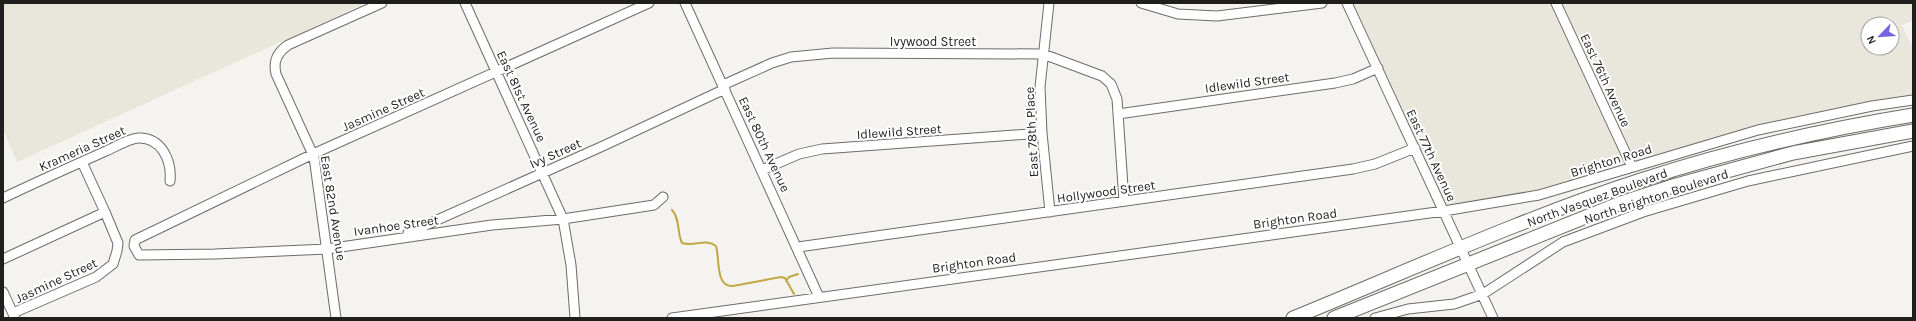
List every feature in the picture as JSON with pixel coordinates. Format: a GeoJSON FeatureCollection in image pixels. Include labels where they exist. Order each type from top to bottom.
{"type":"FeatureCollection","features":[{"type":"Feature","properties":{"kind":"highway","name":"North Vasquez Boulevard"},"geometry":{"type":"LineString","coordinates":[[1293,318],[1594,196],[1708,159],[1780,141],[1863,123],[1913,115]]}},
{"type":"Feature","properties":{"kind":"highway","name":"North Vasquez Boulevard"},"geometry":{"type":"LineString","coordinates":[[1334,318],[1618,204],[1698,179],[1793,153],[1913,131]]}},
{"type":"Feature","properties":{"kind":"street","name":"East 82nd Avenue"},"geometry":{"type":"LineString","coordinates":[[336,318],[313,154],[276,74],[274,62],[278,53],[288,45],[382,3]]}},
{"type":"Feature","properties":{"kind":"street","name":"East 81st Avenue"},"geometry":{"type":"LineString","coordinates":[[465,3],[543,172],[563,219],[570,265],[575,318]]}},
{"type":"Feature","properties":{"kind":"street","name":"Jasmine Street"},"geometry":{"type":"LineString","coordinates":[[134,246],[135,240],[313,154],[649,3]]}},
{"type":"Feature","properties":{"kind":"street","name":"East 80th Avenue"},"geometry":{"type":"LineString","coordinates":[[685,3],[798,247],[819,297]]}},
{"type":"Feature","properties":{"kind":"street","name":"East 78th Place"},"geometry":{"type":"LineString","coordinates":[[1049,3],[1040,87],[1042,133],[1050,212]]}},
{"type":"Feature","properties":{"kind":"street"},"geometry":{"type":"LineString","coordinates":[[1141,3],[1178,14],[1218,16],[1322,3]]}},
{"type":"Feature","properties":{"kind":"street","name":"East 77th Avenue"},"geometry":{"type":"LineString","coordinates":[[1348,3],[1494,318]]}},
{"type":"Feature","properties":{"kind":"street","name":"East 76th Avenue"},"geometry":{"type":"LineString","coordinates":[[1556,3],[1632,167]]}},
{"type":"Feature","properties":{"kind":"street","name":"Ivywood Street"},"geometry":{"type":"LineString","coordinates":[[724,87],[772,63],[791,57],[808,55],[833,53],[1043,54],[1097,74],[1107,80],[1115,94],[1118,114],[1124,201]]}},
{"type":"Feature","properties":{"kind":"street","name":"Idlewild Street"},"geometry":{"type":"LineString","coordinates":[[1118,114],[1335,83],[1353,79],[1378,68]]}},
{"type":"Feature","properties":{"kind":"street","name":"Ivy Street"},"geometry":{"type":"LineString","coordinates":[[395,239],[543,172],[724,87]]}},
{"type":"Feature","properties":{"kind":"street","name":"Brighton Road"},"geometry":{"type":"LineString","coordinates":[[672,318],[1444,211],[1539,195],[1758,130],[1872,106],[1913,100]]}},
{"type":"Feature","properties":{"kind":"street","name":"Idlewild Street"},"geometry":{"type":"LineString","coordinates":[[762,170],[799,154],[811,151],[1042,133]]}},
{"type":"Feature","properties":{"kind":"street","name":"Krameria Street"},"geometry":{"type":"LineString","coordinates":[[3,198],[134,139],[145,139],[158,145],[166,154],[170,165],[170,180]]}},
{"type":"Feature","properties":{"kind":"street","name":"North Brighton Boulevard"},"geometry":{"type":"LineString","coordinates":[[1375,318],[1408,309],[1454,304],[1482,294],[1563,242],[1643,212],[1748,181],[1913,146]]}},
{"type":"Feature","properties":{"kind":"street","name":"Hollywood Street"},"geometry":{"type":"LineString","coordinates":[[798,247],[1353,169],[1375,164],[1414,148]]}},
{"type":"Feature","properties":{"kind":"street"},"geometry":{"type":"LineString","coordinates":[[3,259],[106,212],[82,162]]}},
{"type":"Feature","properties":{"kind":"street","name":"Ivanhoe Street"},"geometry":{"type":"LineString","coordinates":[[134,246],[139,254],[215,254],[327,249],[492,225],[563,219],[654,205],[663,197]]}},
{"type":"Feature","properties":{"kind":"street","name":"Jasmine Street"},"geometry":{"type":"LineString","coordinates":[[14,316],[96,277],[108,269],[116,258],[118,247],[116,237],[106,212]]}},
{"type":"Feature","properties":{"kind":"street"},"geometry":{"type":"LineString","coordinates":[[3,292],[14,316]]}},
{"type":"Feature","properties":{"kind":"shaded area"},"geometry":{"type":"Polygon","coordinates":[[[3,3],[366,3],[17,162],[3,130],[3,3]]]}},
{"type":"Feature","properties":{"kind":"shaded area"},"geometry":{"type":"Polygon","coordinates":[[[1347,3],[1913,3],[1913,20],[1902,25],[1913,48],[1913,100],[1800,121],[1579,184],[1446,210],[1347,3]]]}},
{"type":"Feature","properties":{"kind":"waterway"},"geometry":{"type":"LineString","coordinates":[[672,210],[675,213],[682,243],[708,243],[716,246],[719,271],[723,282],[727,285],[733,286],[781,277],[785,278],[794,294]]}},
{"type":"Feature","properties":{"kind":"waterway"},"geometry":{"type":"LineString","coordinates":[[786,281],[789,277],[798,274]]}}]}
